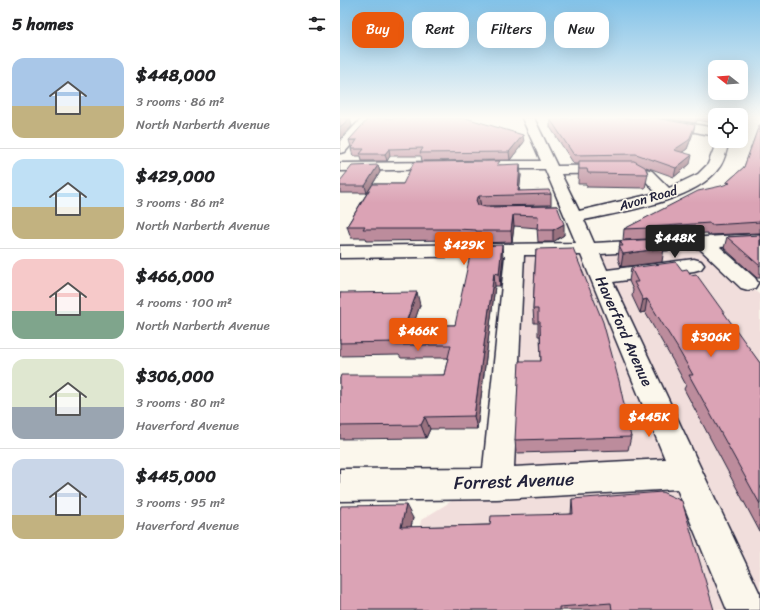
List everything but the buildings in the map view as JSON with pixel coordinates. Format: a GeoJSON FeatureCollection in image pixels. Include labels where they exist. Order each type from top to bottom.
{"type":"FeatureCollection","features":[{"type":"Feature","properties":{"kind":"street","name":"Haverford Avenue"},"geometry":{"type":"LineString","coordinates":[[541,146],[551,168],[567,213],[588,249],[747,610]]}},
{"type":"Feature","properties":{"kind":"street","name":"Avon Road"},"geometry":{"type":"LineString","coordinates":[[567,213],[667,195],[702,178],[713,167],[720,148]]}},
{"type":"Feature","properties":{"kind":"street"},"geometry":{"type":"LineString","coordinates":[[340,167],[457,166]]}},
{"type":"Feature","properties":{"kind":"street"},"geometry":{"type":"LineString","coordinates":[[480,166],[635,169],[647,173],[653,178],[657,187],[667,195]]}},
{"type":"Feature","properties":{"kind":"street"},"geometry":{"type":"LineString","coordinates":[[340,252],[588,249],[760,239]]}},
{"type":"Feature","properties":{"kind":"street"},"geometry":{"type":"LineString","coordinates":[[703,242],[748,283]]}},
{"type":"Feature","properties":{"kind":"street"},"geometry":{"type":"LineString","coordinates":[[497,483],[515,250]]}},
{"type":"Feature","properties":{"kind":"street"},"geometry":{"type":"LineString","coordinates":[[600,277],[694,265]]}},
{"type":"Feature","properties":{"kind":"street","name":"Forrest Avenue"},"geometry":{"type":"LineString","coordinates":[[340,485],[497,483],[687,474]]}},
{"type":"Feature","properties":{"kind":"shaded area"},"geometry":{"type":"Polygon","coordinates":[[[707,247],[760,295],[760,610],[404,610],[421,520],[500,471],[515,255],[707,247]]]}}]}
